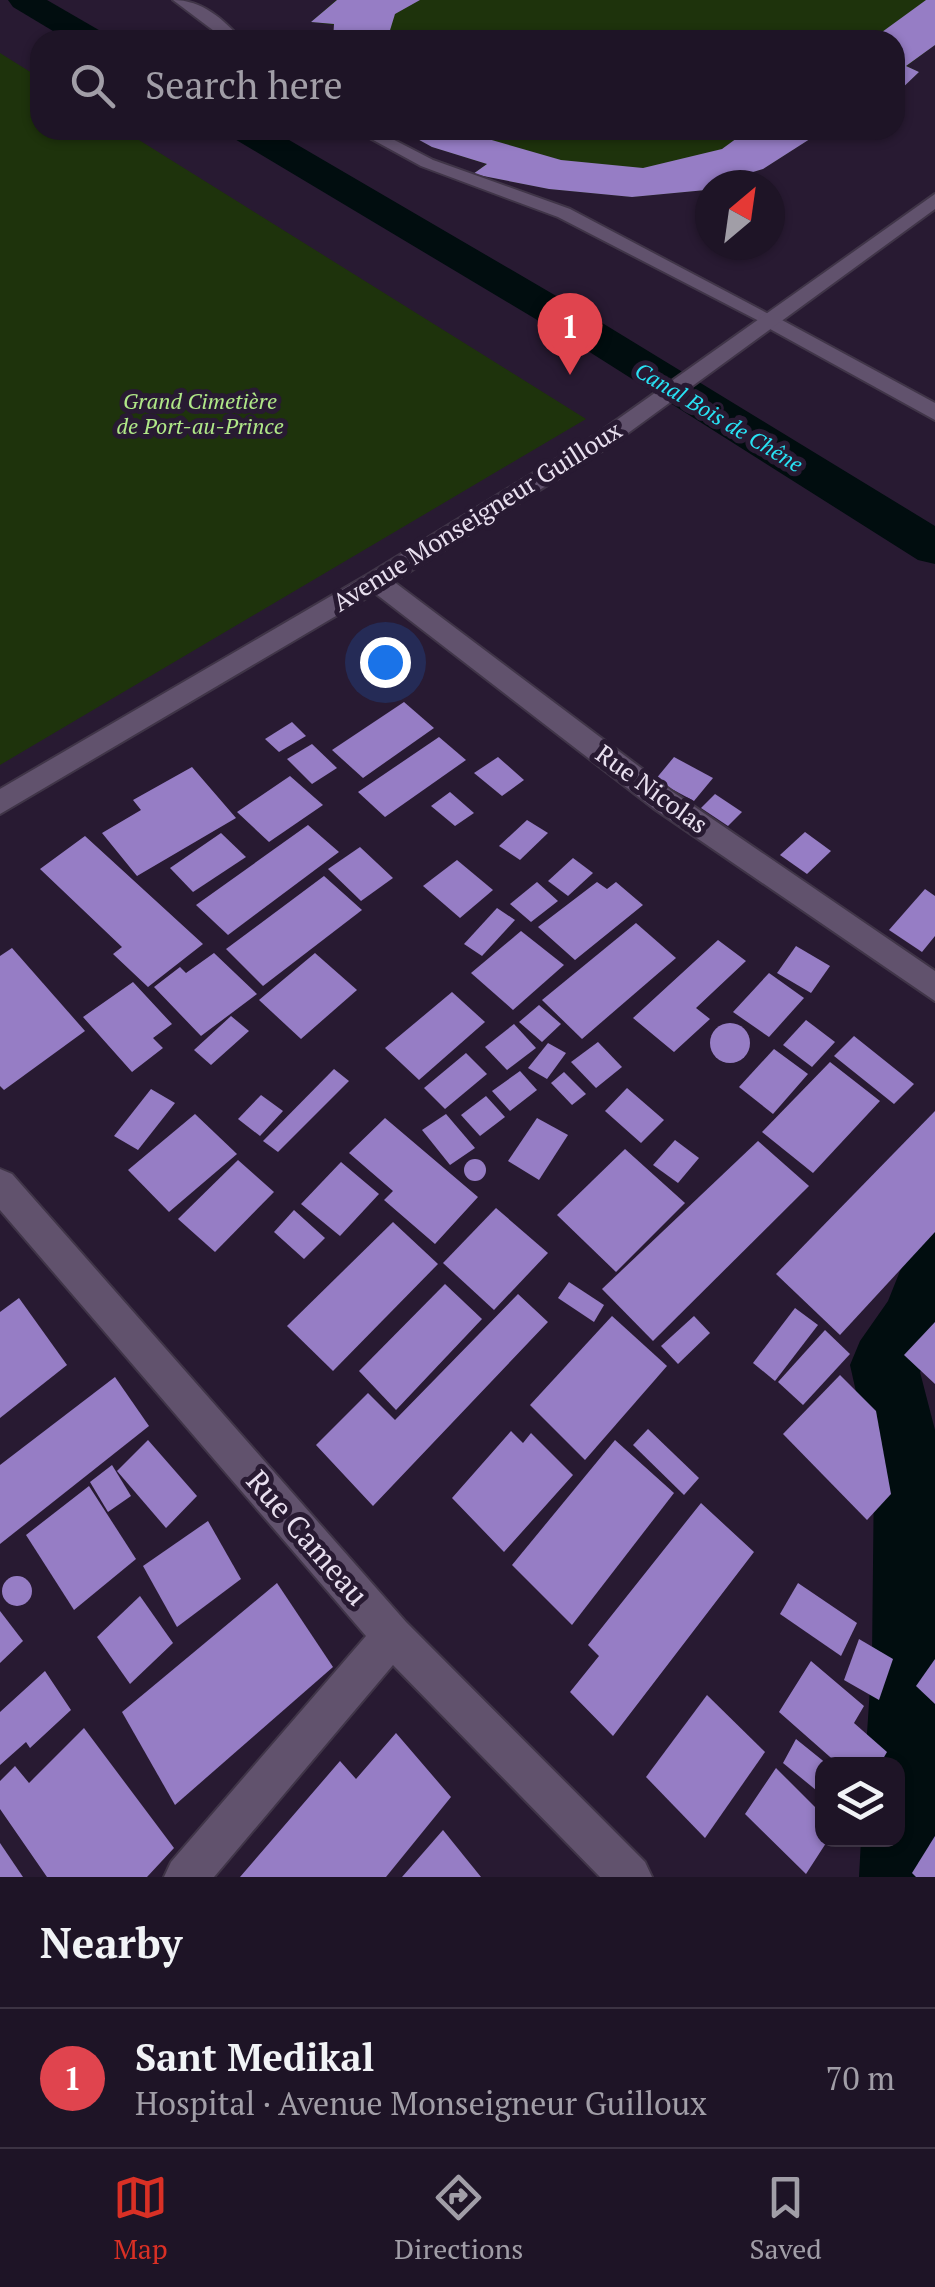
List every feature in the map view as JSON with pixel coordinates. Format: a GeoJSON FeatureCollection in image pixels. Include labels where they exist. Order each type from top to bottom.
{"type":"FeatureCollection","features":[{"type":"Feature","properties":{"kind":"street","name":"Avenue Monseigneur Guilloux"},"geometry":{"type":"LineString","coordinates":[[0,803],[376,581],[605,438],[935,200]]}},
{"type":"Feature","properties":{"kind":"street"},"geometry":{"type":"LineString","coordinates":[[769,320],[935,413]]}},
{"type":"Feature","properties":{"kind":"street","name":"Rue Nicolas"},"geometry":{"type":"LineString","coordinates":[[376,581],[663,800],[935,988]]}},
{"type":"Feature","properties":{"kind":"street","name":"Rue Cameau"},"geometry":{"type":"LineString","coordinates":[[0,1185],[392,1636],[630,1877]]}},
{"type":"Feature","properties":{"kind":"street"},"geometry":{"type":"LineString","coordinates":[[186,1877],[392,1636]]}},
{"type":"Feature","properties":{"kind":"lane"},"geometry":{"type":"LineString","coordinates":[[180,0],[223,30]]}},
{"type":"Feature","properties":{"kind":"lane"},"geometry":{"type":"LineString","coordinates":[[382,140],[427,163],[564,214],[769,320]]}},
{"type":"Feature","properties":{"kind":"green space"},"geometry":{"type":"Polygon","coordinates":[[[336,0],[935,0],[935,45],[907,66],[919,72],[905,85],[905,30],[334,30],[334,25],[311,22],[336,0]]]}},
{"type":"Feature","properties":{"kind":"green space","name":"Grand Cimetière de Port-au-Prince"},"geometry":{"type":"Polygon","coordinates":[[[0,53],[30,72],[30,140],[139,140],[586,419],[0,765],[0,53]]]}},
{"type":"Feature","properties":{"kind":"green space"},"geometry":{"type":"Polygon","coordinates":[[[419,140],[808,140],[760,170],[695,170],[695,191],[632,197],[549,189],[473,174],[486,164],[419,140]]]}},
{"type":"Feature","properties":{"kind":"building"},"geometry":{"type":"Polygon","coordinates":[[[337,0],[420,0],[395,14],[390,30],[334,30],[334,24],[311,22],[337,0]]]}},
{"type":"Feature","properties":{"kind":"building"},"geometry":{"type":"Polygon","coordinates":[[[926,0],[935,0],[935,45],[906,66],[919,72],[905,85],[905,30],[885,30],[926,0]]]}},
{"type":"Feature","properties":{"kind":"building"},"geometry":{"type":"Polygon","coordinates":[[[419,140],[492,140],[561,160],[643,168],[722,149],[734,140],[808,140],[760,170],[695,170],[695,191],[632,197],[549,189],[473,174],[487,164],[419,140]]]}},
{"type":"Feature","properties":{"kind":"building"},"geometry":{"type":"Polygon","coordinates":[[[404,702],[434,728],[363,778],[332,750],[404,702]]]}},
{"type":"Feature","properties":{"kind":"building"},"geometry":{"type":"Polygon","coordinates":[[[292,722],[306,736],[279,752],[265,739],[292,722]]]}},
{"type":"Feature","properties":{"kind":"building"},"geometry":{"type":"Polygon","coordinates":[[[439,737],[466,760],[385,817],[358,792],[439,737]]]}},
{"type":"Feature","properties":{"kind":"building"},"geometry":{"type":"Polygon","coordinates":[[[312,744],[337,768],[312,784],[287,759],[312,744]]]}},
{"type":"Feature","properties":{"kind":"building"},"geometry":{"type":"Polygon","coordinates":[[[498,757],[524,780],[502,796],[474,773],[498,757]]]}},
{"type":"Feature","properties":{"kind":"building"},"geometry":{"type":"Polygon","coordinates":[[[674,757],[713,778],[694,801],[655,780],[674,757]]]}},
{"type":"Feature","properties":{"kind":"building"},"geometry":{"type":"Polygon","coordinates":[[[192,767],[236,818],[137,876],[102,833],[141,810],[133,800],[192,767]]]}},
{"type":"Feature","properties":{"kind":"building"},"geometry":{"type":"Polygon","coordinates":[[[290,776],[323,805],[269,842],[237,812],[290,776]]]}},
{"type":"Feature","properties":{"kind":"building"},"geometry":{"type":"Polygon","coordinates":[[[450,792],[474,813],[455,826],[431,806],[450,792]]]}},
{"type":"Feature","properties":{"kind":"building"},"geometry":{"type":"Polygon","coordinates":[[[715,794],[742,812],[728,826],[701,808],[715,794]]]}},
{"type":"Feature","properties":{"kind":"building"},"geometry":{"type":"Polygon","coordinates":[[[527,820],[548,833],[520,860],[499,846],[527,820]]]}},
{"type":"Feature","properties":{"kind":"building"},"geometry":{"type":"Polygon","coordinates":[[[308,825],[339,852],[228,935],[196,905],[308,825]]]}},
{"type":"Feature","properties":{"kind":"building"},"geometry":{"type":"Polygon","coordinates":[[[805,832],[831,851],[807,874],[780,855],[805,832]]]}},
{"type":"Feature","properties":{"kind":"building"},"geometry":{"type":"Polygon","coordinates":[[[221,833],[246,857],[193,892],[170,868],[221,833]]]}},
{"type":"Feature","properties":{"kind":"building"},"geometry":{"type":"Polygon","coordinates":[[[85,836],[203,944],[148,987],[113,954],[122,947],[40,869],[85,836]]]}},
{"type":"Feature","properties":{"kind":"building"},"geometry":{"type":"Polygon","coordinates":[[[360,847],[393,878],[361,901],[328,869],[360,847]]]}},
{"type":"Feature","properties":{"kind":"building"},"geometry":{"type":"Polygon","coordinates":[[[573,858],[593,873],[568,896],[548,881],[573,858]]]}},
{"type":"Feature","properties":{"kind":"building"},"geometry":{"type":"Polygon","coordinates":[[[457,860],[493,890],[460,918],[423,886],[457,860]]]}},
{"type":"Feature","properties":{"kind":"building"},"geometry":{"type":"Polygon","coordinates":[[[324,876],[362,910],[263,986],[226,949],[324,876]]]}},
{"type":"Feature","properties":{"kind":"building"},"geometry":{"type":"Polygon","coordinates":[[[537,882],[558,901],[531,922],[510,904],[537,882]]]}},
{"type":"Feature","properties":{"kind":"building"},"geometry":{"type":"Polygon","coordinates":[[[597,882],[607,889],[616,882],[643,905],[575,960],[538,927],[597,882]]]}},
{"type":"Feature","properties":{"kind":"building"},"geometry":{"type":"Polygon","coordinates":[[[925,889],[935,896],[935,936],[922,952],[889,930],[925,889]]]}},
{"type":"Feature","properties":{"kind":"building"},"geometry":{"type":"Polygon","coordinates":[[[497,908],[515,920],[482,956],[464,944],[497,908]]]}},
{"type":"Feature","properties":{"kind":"building"},"geometry":{"type":"Polygon","coordinates":[[[636,923],[676,958],[582,1039],[542,1000],[636,923]]]}},
{"type":"Feature","properties":{"kind":"building"},"geometry":{"type":"Polygon","coordinates":[[[521,931],[564,965],[513,1010],[471,973],[521,931]]]}},
{"type":"Feature","properties":{"kind":"building"},"geometry":{"type":"Polygon","coordinates":[[[718,940],[746,961],[696,1008],[710,1019],[674,1052],[633,1018],[718,940]]]}},
{"type":"Feature","properties":{"kind":"building"},"geometry":{"type":"Polygon","coordinates":[[[796,946],[830,966],[811,993],[777,973],[796,946]]]}},
{"type":"Feature","properties":{"kind":"building"},"geometry":{"type":"Polygon","coordinates":[[[12,948],[85,1031],[4,1090],[0,1086],[0,956],[12,948]]]}},
{"type":"Feature","properties":{"kind":"building"},"geometry":{"type":"Polygon","coordinates":[[[214,953],[257,994],[201,1036],[154,987],[180,967],[186,973],[214,953]]]}},
{"type":"Feature","properties":{"kind":"building"},"geometry":{"type":"Polygon","coordinates":[[[315,953],[357,990],[301,1039],[259,1000],[315,953]]]}},
{"type":"Feature","properties":{"kind":"building"},"geometry":{"type":"Polygon","coordinates":[[[769,973],[804,998],[769,1037],[733,1012],[769,973]]]}},
{"type":"Feature","properties":{"kind":"building"},"geometry":{"type":"Polygon","coordinates":[[[133,982],[172,1024],[153,1038],[163,1048],[132,1072],[83,1017],[133,982]]]}},
{"type":"Feature","properties":{"kind":"building"},"geometry":{"type":"Polygon","coordinates":[[[452,992],[485,1022],[419,1080],[385,1048],[452,992]]]}},
{"type":"Feature","properties":{"kind":"building"},"geometry":{"type":"Polygon","coordinates":[[[539,1005],[561,1024],[542,1042],[519,1022],[539,1005]]]}},
{"type":"Feature","properties":{"kind":"building"},"geometry":{"type":"Polygon","coordinates":[[[231,1016],[249,1031],[211,1065],[194,1050],[231,1016]]]}},
{"type":"Feature","properties":{"kind":"building"},"geometry":{"type":"Polygon","coordinates":[[[806,1020],[835,1042],[812,1067],[783,1045],[806,1020]]]}},
{"type":"Feature","properties":{"kind":"building"},"geometry":{"type":"Polygon","coordinates":[[[730,1023],[744,1029],[750,1043],[744,1057],[730,1063],[716,1057],[710,1043],[716,1029],[730,1023]]]}},
{"type":"Feature","properties":{"kind":"building"},"geometry":{"type":"Polygon","coordinates":[[[514,1024],[536,1048],[507,1070],[485,1047],[514,1024]]]}},
{"type":"Feature","properties":{"kind":"building"},"geometry":{"type":"Polygon","coordinates":[[[854,1036],[914,1084],[894,1104],[834,1056],[854,1036]]]}},
{"type":"Feature","properties":{"kind":"building"},"geometry":{"type":"Polygon","coordinates":[[[598,1042],[622,1067],[596,1088],[571,1062],[598,1042]]]}},
{"type":"Feature","properties":{"kind":"building"},"geometry":{"type":"Polygon","coordinates":[[[548,1043],[566,1053],[547,1079],[528,1068],[548,1043]]]}},
{"type":"Feature","properties":{"kind":"building"},"geometry":{"type":"Polygon","coordinates":[[[774,1049],[808,1074],[773,1114],[739,1087],[774,1049]]]}},
{"type":"Feature","properties":{"kind":"building"},"geometry":{"type":"Polygon","coordinates":[[[466,1053],[487,1074],[445,1109],[424,1088],[466,1053]]]}},
{"type":"Feature","properties":{"kind":"building"},"geometry":{"type":"Polygon","coordinates":[[[830,1062],[880,1101],[813,1173],[762,1132],[830,1062]]]}},
{"type":"Feature","properties":{"kind":"building"},"geometry":{"type":"Polygon","coordinates":[[[334,1069],[349,1081],[278,1152],[263,1141],[334,1069]]]}},
{"type":"Feature","properties":{"kind":"building"},"geometry":{"type":"Polygon","coordinates":[[[520,1071],[537,1090],[510,1111],[492,1091],[520,1071]]]}},
{"type":"Feature","properties":{"kind":"building"},"geometry":{"type":"Polygon","coordinates":[[[564,1072],[586,1094],[572,1105],[551,1083],[564,1072]]]}},
{"type":"Feature","properties":{"kind":"building"},"geometry":{"type":"Polygon","coordinates":[[[627,1088],[664,1120],[641,1143],[605,1111],[627,1088]]]}},
{"type":"Feature","properties":{"kind":"building"},"geometry":{"type":"Polygon","coordinates":[[[151,1089],[175,1103],[138,1150],[114,1136],[151,1089]]]}},
{"type":"Feature","properties":{"kind":"building"},"geometry":{"type":"Polygon","coordinates":[[[261,1095],[283,1111],[260,1136],[238,1119],[261,1095]]]}},
{"type":"Feature","properties":{"kind":"building"},"geometry":{"type":"Polygon","coordinates":[[[486,1096],[505,1117],[480,1136],[461,1115],[486,1096]]]}},
{"type":"Feature","properties":{"kind":"building"},"geometry":{"type":"Polygon","coordinates":[[[935,1111],[935,1232],[840,1335],[776,1274],[935,1111]]]}},
{"type":"Feature","properties":{"kind":"building"},"geometry":{"type":"Polygon","coordinates":[[[195,1114],[237,1154],[169,1212],[128,1170],[195,1114]]]}},
{"type":"Feature","properties":{"kind":"building"},"geometry":{"type":"Polygon","coordinates":[[[446,1114],[475,1148],[450,1165],[422,1130],[446,1114]]]}},
{"type":"Feature","properties":{"kind":"building"},"geometry":{"type":"Polygon","coordinates":[[[385,1118],[478,1197],[435,1244],[384,1200],[393,1191],[349,1153],[385,1118]]]}},
{"type":"Feature","properties":{"kind":"building"},"geometry":{"type":"Polygon","coordinates":[[[537,1118],[568,1135],[539,1180],[508,1161],[537,1118]]]}},
{"type":"Feature","properties":{"kind":"building"},"geometry":{"type":"Polygon","coordinates":[[[675,1140],[699,1158],[678,1183],[653,1165],[675,1140]]]}},
{"type":"Feature","properties":{"kind":"building"},"geometry":{"type":"Polygon","coordinates":[[[758,1141],[809,1186],[653,1341],[602,1289],[758,1141]]]}},
{"type":"Feature","properties":{"kind":"building"},"geometry":{"type":"Polygon","coordinates":[[[625,1149],[685,1203],[616,1272],[557,1215],[625,1149]]]}},
{"type":"Feature","properties":{"kind":"building"},"geometry":{"type":"Polygon","coordinates":[[[475,1159],[483,1162],[483,1178],[475,1181],[467,1178],[464,1170],[467,1162],[475,1159]]]}},
{"type":"Feature","properties":{"kind":"building"},"geometry":{"type":"Polygon","coordinates":[[[238,1160],[274,1192],[215,1252],[178,1219],[238,1160]]]}},
{"type":"Feature","properties":{"kind":"building"},"geometry":{"type":"Polygon","coordinates":[[[341,1162],[379,1194],[340,1236],[301,1204],[341,1162]]]}},
{"type":"Feature","properties":{"kind":"building"},"geometry":{"type":"Polygon","coordinates":[[[496,1208],[548,1253],[494,1310],[443,1263],[496,1208]]]}},
{"type":"Feature","properties":{"kind":"building"},"geometry":{"type":"Polygon","coordinates":[[[294,1210],[325,1238],[304,1259],[274,1232],[294,1210]]]}},
{"type":"Feature","properties":{"kind":"building"},"geometry":{"type":"Polygon","coordinates":[[[393,1222],[438,1264],[333,1371],[287,1326],[393,1222]]]}},
{"type":"Feature","properties":{"kind":"building"},"geometry":{"type":"Polygon","coordinates":[[[569,1282],[604,1305],[594,1322],[558,1298],[569,1282]]]}},
{"type":"Feature","properties":{"kind":"building"},"geometry":{"type":"Polygon","coordinates":[[[445,1284],[482,1319],[396,1410],[359,1371],[445,1284]]]}},
{"type":"Feature","properties":{"kind":"building"},"geometry":{"type":"Polygon","coordinates":[[[518,1294],[548,1322],[373,1506],[316,1445],[368,1393],[395,1420],[518,1294]]]}},
{"type":"Feature","properties":{"kind":"building"},"geometry":{"type":"Polygon","coordinates":[[[19,1298],[67,1365],[0,1418],[0,1312],[19,1298]]]}},
{"type":"Feature","properties":{"kind":"building"},"geometry":{"type":"Polygon","coordinates":[[[795,1308],[818,1325],[775,1381],[753,1363],[795,1308]]]}},
{"type":"Feature","properties":{"kind":"building"},"geometry":{"type":"Polygon","coordinates":[[[612,1316],[667,1366],[585,1460],[530,1405],[612,1316]]]}},
{"type":"Feature","properties":{"kind":"building"},"geometry":{"type":"Polygon","coordinates":[[[694,1316],[710,1333],[678,1364],[661,1346],[694,1316]]]}},
{"type":"Feature","properties":{"kind":"building"},"geometry":{"type":"Polygon","coordinates":[[[935,1322],[935,1384],[904,1355],[935,1322]]]}},
{"type":"Feature","properties":{"kind":"building"},"geometry":{"type":"Polygon","coordinates":[[[825,1330],[850,1354],[803,1405],[778,1382],[825,1330]]]}},
{"type":"Feature","properties":{"kind":"building"},"geometry":{"type":"Polygon","coordinates":[[[840,1375],[876,1411],[891,1494],[867,1520],[783,1434],[840,1375]]]}},
{"type":"Feature","properties":{"kind":"building"},"geometry":{"type":"Polygon","coordinates":[[[115,1377],[149,1426],[0,1544],[0,1465],[115,1377]]]}},
{"type":"Feature","properties":{"kind":"building"},"geometry":{"type":"Polygon","coordinates":[[[648,1429],[699,1478],[684,1495],[633,1445],[648,1429]]]}},
{"type":"Feature","properties":{"kind":"building"},"geometry":{"type":"Polygon","coordinates":[[[511,1431],[523,1443],[531,1433],[573,1475],[504,1552],[452,1498],[511,1431]]]}},
{"type":"Feature","properties":{"kind":"building"},"geometry":{"type":"Polygon","coordinates":[[[148,1440],[197,1496],[166,1528],[117,1471],[148,1440]]]}},
{"type":"Feature","properties":{"kind":"building"},"geometry":{"type":"Polygon","coordinates":[[[615,1440],[674,1493],[572,1625],[512,1565],[615,1440]]]}},
{"type":"Feature","properties":{"kind":"building"},"geometry":{"type":"Polygon","coordinates":[[[112,1465],[131,1496],[108,1512],[90,1482],[112,1465]]]}},
{"type":"Feature","properties":{"kind":"building"},"geometry":{"type":"Polygon","coordinates":[[[89,1486],[136,1559],[74,1610],[26,1535],[89,1486]]]}},
{"type":"Feature","properties":{"kind":"building"},"geometry":{"type":"Polygon","coordinates":[[[701,1503],[754,1552],[613,1736],[570,1692],[599,1656],[588,1645],[701,1503]]]}},
{"type":"Feature","properties":{"kind":"building"},"geometry":{"type":"Polygon","coordinates":[[[208,1521],[241,1579],[177,1627],[143,1566],[208,1521]]]}},
{"type":"Feature","properties":{"kind":"building"},"geometry":{"type":"Polygon","coordinates":[[[17,1576],[31,1585],[32,1591],[23,1605],[17,1606],[3,1597],[2,1591],[11,1577],[17,1576]]]}},
{"type":"Feature","properties":{"kind":"building"},"geometry":{"type":"Polygon","coordinates":[[[277,1583],[333,1667],[175,1805],[122,1712],[277,1583]]]}},
{"type":"Feature","properties":{"kind":"building"},"geometry":{"type":"Polygon","coordinates":[[[798,1583],[857,1623],[841,1656],[780,1614],[798,1583]]]}},
{"type":"Feature","properties":{"kind":"building"},"geometry":{"type":"Polygon","coordinates":[[[140,1596],[173,1643],[130,1684],[97,1637],[140,1596]]]}},
{"type":"Feature","properties":{"kind":"building"},"geometry":{"type":"Polygon","coordinates":[[[0,1611],[23,1641],[0,1663],[0,1611]]]}},
{"type":"Feature","properties":{"kind":"building"},"geometry":{"type":"Polygon","coordinates":[[[859,1639],[893,1659],[879,1700],[844,1680],[859,1639]]]}},
{"type":"Feature","properties":{"kind":"building"},"geometry":{"type":"Polygon","coordinates":[[[935,1659],[935,1704],[916,1686],[935,1659]]]}},
{"type":"Feature","properties":{"kind":"building"},"geometry":{"type":"Polygon","coordinates":[[[811,1661],[864,1706],[854,1723],[887,1752],[884,1757],[830,1757],[779,1712],[811,1661]]]}},
{"type":"Feature","properties":{"kind":"building"},"geometry":{"type":"Polygon","coordinates":[[[45,1671],[71,1710],[30,1748],[26,1742],[0,1765],[0,1712],[45,1671]]]}},
{"type":"Feature","properties":{"kind":"building"},"geometry":{"type":"Polygon","coordinates":[[[707,1695],[765,1752],[705,1838],[646,1777],[707,1695]]]}},
{"type":"Feature","properties":{"kind":"building"},"geometry":{"type":"Polygon","coordinates":[[[84,1728],[174,1848],[147,1877],[47,1877],[0,1809],[0,1781],[15,1766],[29,1783],[84,1728]]]}},
{"type":"Feature","properties":{"kind":"building"},"geometry":{"type":"Polygon","coordinates":[[[396,1733],[451,1797],[386,1877],[240,1877],[340,1761],[356,1779],[396,1733]]]}},
{"type":"Feature","properties":{"kind":"building"},"geometry":{"type":"Polygon","coordinates":[[[796,1739],[818,1757],[815,1757],[815,1789],[783,1763],[796,1739]]]}},
{"type":"Feature","properties":{"kind":"building"},"geometry":{"type":"Polygon","coordinates":[[[776,1768],[815,1807],[815,1847],[823,1847],[806,1874],[745,1814],[776,1768]]]}},
{"type":"Feature","properties":{"kind":"building"},"geometry":{"type":"Polygon","coordinates":[[[443,1830],[481,1877],[402,1877],[443,1830]]]}},
{"type":"Feature","properties":{"kind":"building"},"geometry":{"type":"Polygon","coordinates":[[[935,1836],[935,1877],[916,1877],[912,1873],[935,1836]]]}},
{"type":"Feature","properties":{"kind":"building"},"geometry":{"type":"Polygon","coordinates":[[[0,1843],[23,1877],[0,1877],[0,1843]]]}},
{"type":"Feature","properties":{"kind":"waterway","name":"Canal Bois de Chêne"},"geometry":{"type":"LineString","coordinates":[[24,0],[75,30]]}},
{"type":"Feature","properties":{"kind":"waterway","name":"Canal Bois de Chêne"},"geometry":{"type":"LineString","coordinates":[[263,140],[584,330],[935,548]]}},
{"type":"Feature","properties":{"kind":"waterway"},"geometry":{"type":"LineString","coordinates":[[900,1877],[910,1657],[910,1472],[884,1365],[913,1323],[935,1264]]}},
{"type":"Feature","properties":{"kind":"place","name":"Sant Medikal"},"geometry":{"type":"Point","coordinates":[570,375]}}]}
